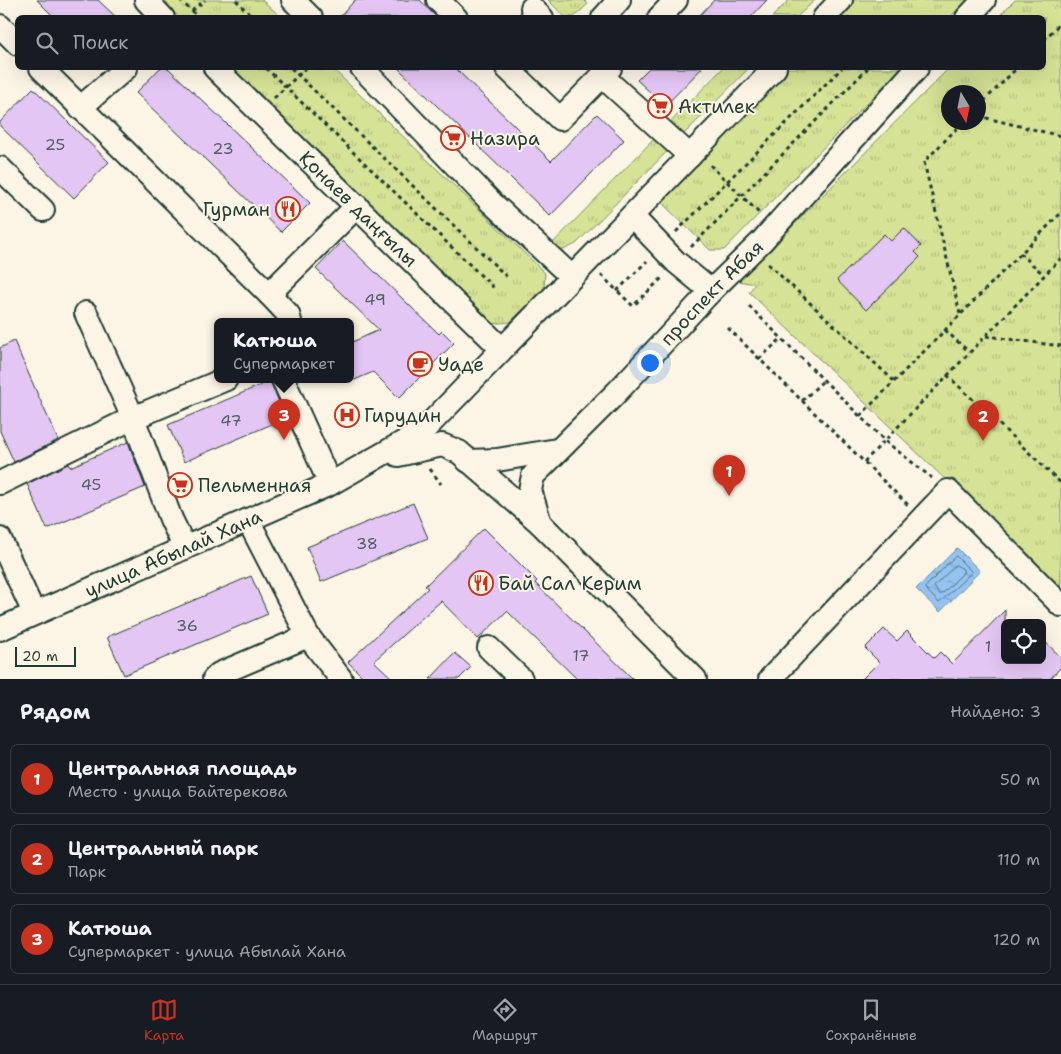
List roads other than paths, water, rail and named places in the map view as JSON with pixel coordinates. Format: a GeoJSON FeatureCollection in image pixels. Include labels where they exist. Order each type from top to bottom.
{"type":"FeatureCollection","features":[{"type":"Feature","properties":{"kind":"street"},"geometry":{"type":"LineString","coordinates":[[146,0],[160,15]]}},
{"type":"Feature","properties":{"kind":"street"},"geometry":{"type":"LineString","coordinates":[[293,0],[309,15]]}},
{"type":"Feature","properties":{"kind":"street"},"geometry":{"type":"LineString","coordinates":[[606,15],[619,0]]}},
{"type":"Feature","properties":{"kind":"street"},"geometry":{"type":"LineString","coordinates":[[662,15],[676,0]]}},
{"type":"Feature","properties":{"kind":"street"},"geometry":{"type":"LineString","coordinates":[[827,15],[841,0]]}},
{"type":"Feature","properties":{"kind":"street"},"geometry":{"type":"LineString","coordinates":[[969,15],[984,0]]}},
{"type":"Feature","properties":{"kind":"street"},"geometry":{"type":"LineString","coordinates":[[0,26],[15,41]]}},
{"type":"Feature","properties":{"kind":"street"},"geometry":{"type":"LineString","coordinates":[[43,70],[269,294],[288,314],[289,318]]}},
{"type":"Feature","properties":{"kind":"street"},"geometry":{"type":"LineString","coordinates":[[80,108],[124,70]]}},
{"type":"Feature","properties":{"kind":"street","name":"Қонаев даңғылы"},"geometry":{"type":"LineString","coordinates":[[217,70],[261,111],[502,350]]}},
{"type":"Feature","properties":{"kind":"street"},"geometry":{"type":"LineString","coordinates":[[364,70],[492,203],[572,278]]}},
{"type":"Feature","properties":{"kind":"street"},"geometry":{"type":"LineString","coordinates":[[509,70],[560,119],[606,70],[692,153]]}},
{"type":"Feature","properties":{"kind":"street"},"geometry":{"type":"LineString","coordinates":[[502,350],[773,70]]}},
{"type":"Feature","properties":{"kind":"street","name":"проспект Абая"},"geometry":{"type":"LineString","coordinates":[[540,523],[531,496],[530,481],[557,450],[617,392],[711,291],[762,240],[916,70]]}},
{"type":"Feature","properties":{"kind":"street"},"geometry":{"type":"LineString","coordinates":[[0,168],[43,210]]}},
{"type":"Feature","properties":{"kind":"street"},"geometry":{"type":"LineString","coordinates":[[269,294],[356,206]]}},
{"type":"Feature","properties":{"kind":"street"},"geometry":{"type":"LineString","coordinates":[[632,216],[669,254],[711,291]]}},
{"type":"Feature","properties":{"kind":"street"},"geometry":{"type":"LineString","coordinates":[[86,313],[133,418],[171,519],[185,548]]}},
{"type":"Feature","properties":{"kind":"street","name":"улица Абылай Хана"},"geometry":{"type":"LineString","coordinates":[[0,629],[358,470],[423,431],[502,350]]}},
{"type":"Feature","properties":{"kind":"street"},"geometry":{"type":"LineString","coordinates":[[0,483],[133,418],[216,383]]}},
{"type":"Feature","properties":{"kind":"street"},"geometry":{"type":"LineString","coordinates":[[284,383],[330,484]]}},
{"type":"Feature","properties":{"kind":"street"},"geometry":{"type":"LineString","coordinates":[[358,470],[401,453],[442,445],[459,452],[540,523],[695,679]]}},
{"type":"Feature","properties":{"kind":"street"},"geometry":{"type":"LineString","coordinates":[[468,460],[497,460],[557,450]]}},
{"type":"Feature","properties":{"kind":"street"},"geometry":{"type":"LineString","coordinates":[[770,679],[948,491],[1061,605]]}},
{"type":"Feature","properties":{"kind":"street"},"geometry":{"type":"LineString","coordinates":[[248,520],[308,636],[341,679]]}},
{"type":"Feature","properties":{"kind":"street"},"geometry":{"type":"LineString","coordinates":[[0,539],[34,613]]}},
{"type":"Feature","properties":{"kind":"street"},"geometry":{"type":"LineString","coordinates":[[214,679],[219,674],[308,636]]}},
{"type":"Feature","properties":{"kind":"street"},"geometry":{"type":"LineString","coordinates":[[489,648],[521,679]]}},
{"type":"Feature","properties":{"kind":"water"},"geometry":{"type":"Polygon","coordinates":[[[957,548],[980,571],[940,612],[916,589],[957,548]]]}},
{"type":"Feature","properties":{"kind":"place","name":"Актилек"},"geometry":{"type":"Point","coordinates":[660,106]}},
{"type":"Feature","properties":{"kind":"place","name":"Назира"},"geometry":{"type":"Point","coordinates":[453,138]}},
{"type":"Feature","properties":{"kind":"place","name":"Гурман"},"geometry":{"type":"Point","coordinates":[288,209]}},
{"type":"Feature","properties":{"kind":"place","name":"Уаде"},"geometry":{"type":"Point","coordinates":[420,364]}},
{"type":"Feature","properties":{"kind":"place","name":"Гирудин"},"geometry":{"type":"Point","coordinates":[347,415]}},
{"type":"Feature","properties":{"kind":"place","name":"Катюша"},"geometry":{"type":"Point","coordinates":[284,440]}},
{"type":"Feature","properties":{"kind":"place","name":"Центральный парк"},"geometry":{"type":"Point","coordinates":[983,441]}},
{"type":"Feature","properties":{"kind":"place","name":"Пельменная"},"geometry":{"type":"Point","coordinates":[180,485]}},
{"type":"Feature","properties":{"kind":"place","name":"Центральная площадь"},"geometry":{"type":"Point","coordinates":[729,496]}},
{"type":"Feature","properties":{"kind":"place","name":"Бай Сал Керим"},"geometry":{"type":"Point","coordinates":[481,583]}}]}
